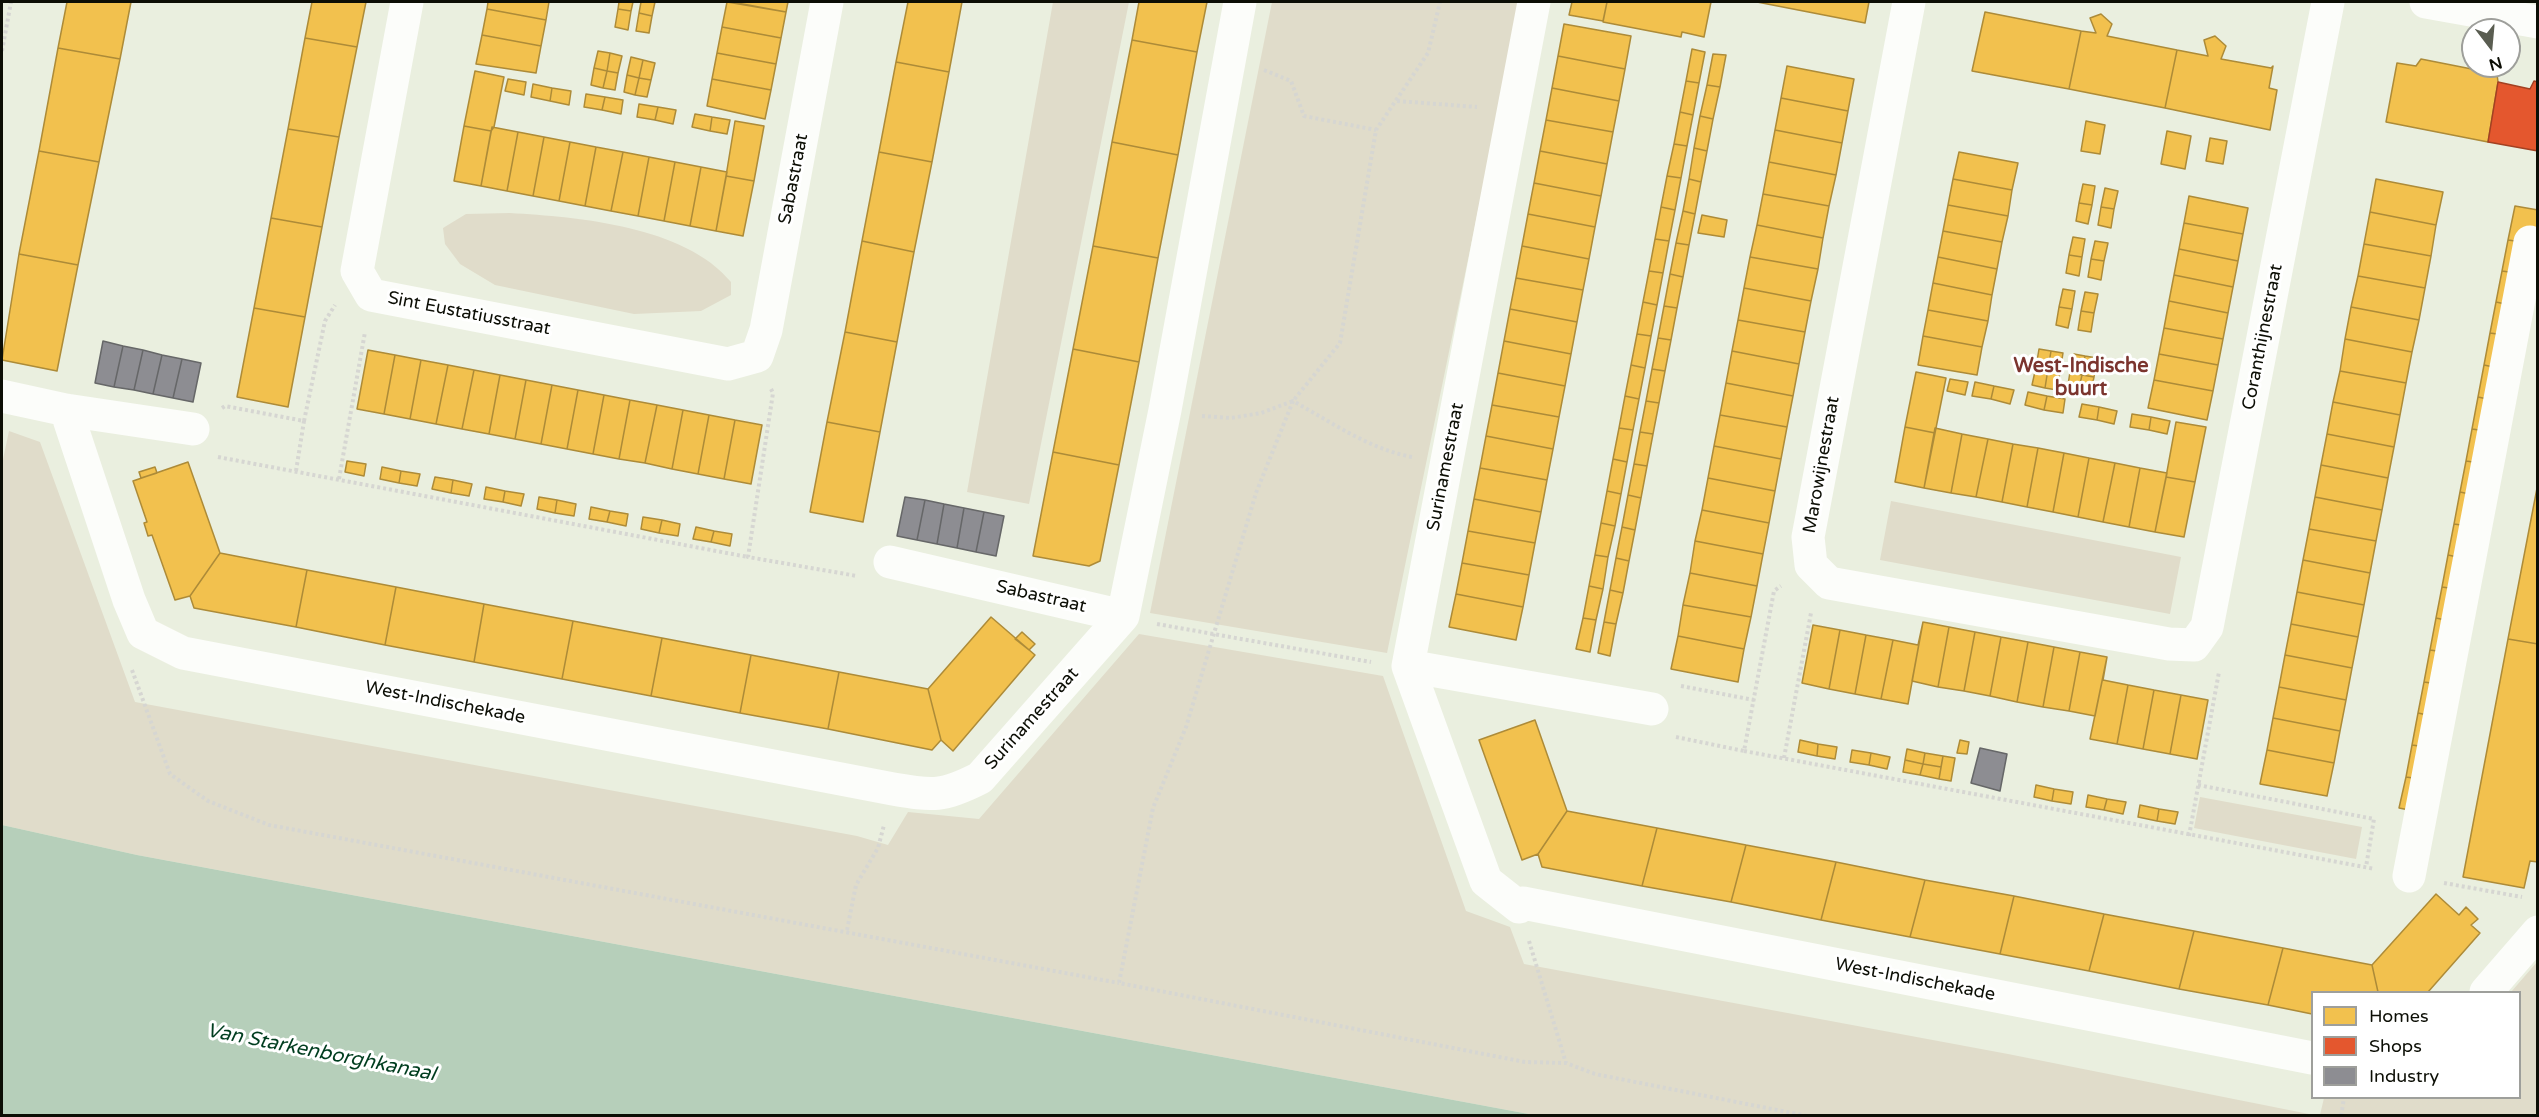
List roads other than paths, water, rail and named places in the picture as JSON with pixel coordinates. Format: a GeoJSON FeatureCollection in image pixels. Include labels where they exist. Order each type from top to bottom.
{"type":"FeatureCollection","features":[{"type":"Feature","properties":{"kind":"street","name":"Sint Eustatiusstraat"},"geometry":{"type":"LineString","coordinates":[[407,2],[364,283],[728,364],[757,356]]}},
{"type":"Feature","properties":{"kind":"street","name":"Sabastraat"},"geometry":{"type":"LineString","coordinates":[[757,356],[766,330],[827,2]]}},
{"type":"Feature","properties":{"kind":"street","name":"Surinamestraat"},"geometry":{"type":"LineString","coordinates":[[980,778],[1123,616],[1165,410],[1240,2]]}},
{"type":"Feature","properties":{"kind":"street","name":"Surinamestraat"},"geometry":{"type":"LineString","coordinates":[[1408,666],[1534,2]]}},
{"type":"Feature","properties":{"kind":"street","name":"Marowijnestraat"},"geometry":{"type":"LineString","coordinates":[[1909,2],[1808,537],[1811,565],[1829,583],[2169,644]]}},
{"type":"Feature","properties":{"kind":"street","name":"Coranthijnestraat"},"geometry":{"type":"LineString","coordinates":[[2169,644],[2194,645],[2207,627],[2328,2]]}},
{"type":"Feature","properties":{"kind":"street"},"geometry":{"type":"LineString","coordinates":[[2426,2],[2538,22]]}},
{"type":"Feature","properties":{"kind":"street"},"geometry":{"type":"LineString","coordinates":[[2409,876],[2530,242]]}},
{"type":"Feature","properties":{"kind":"street"},"geometry":{"type":"LineString","coordinates":[[2,396],[66,410],[193,429]]}},
{"type":"Feature","properties":{"kind":"street","name":"West-Indischekade"},"geometry":{"type":"LineString","coordinates":[[66,410],[129,600],[143,633],[183,653],[929,795],[953,792],[980,778]]}},
{"type":"Feature","properties":{"kind":"street","name":"Sabastraat"},"geometry":{"type":"LineString","coordinates":[[890,562],[1123,616]]}},
{"type":"Feature","properties":{"kind":"street"},"geometry":{"type":"LineString","coordinates":[[1408,666],[1652,709]]}},
{"type":"Feature","properties":{"kind":"street","name":"West-Indischekade"},"geometry":{"type":"LineString","coordinates":[[1408,666],[1486,881],[1519,907],[1523,903],[2311,1058]]}},
{"type":"Feature","properties":{"kind":"street"},"geometry":{"type":"LineString","coordinates":[[2488,991],[2538,932]]}},
{"type":"Feature","properties":{"kind":"water","name":"Van Starkenborghkanaal"},"geometry":{"type":"Polygon","coordinates":[[[2,825],[137,855],[1534,1115],[2,1115],[2,825]]]}},
{"type":"Feature","properties":{"kind":"district","name":"West-Indische buurt"},"geometry":{"type":"Point","coordinates":[2081,378]}}]}
